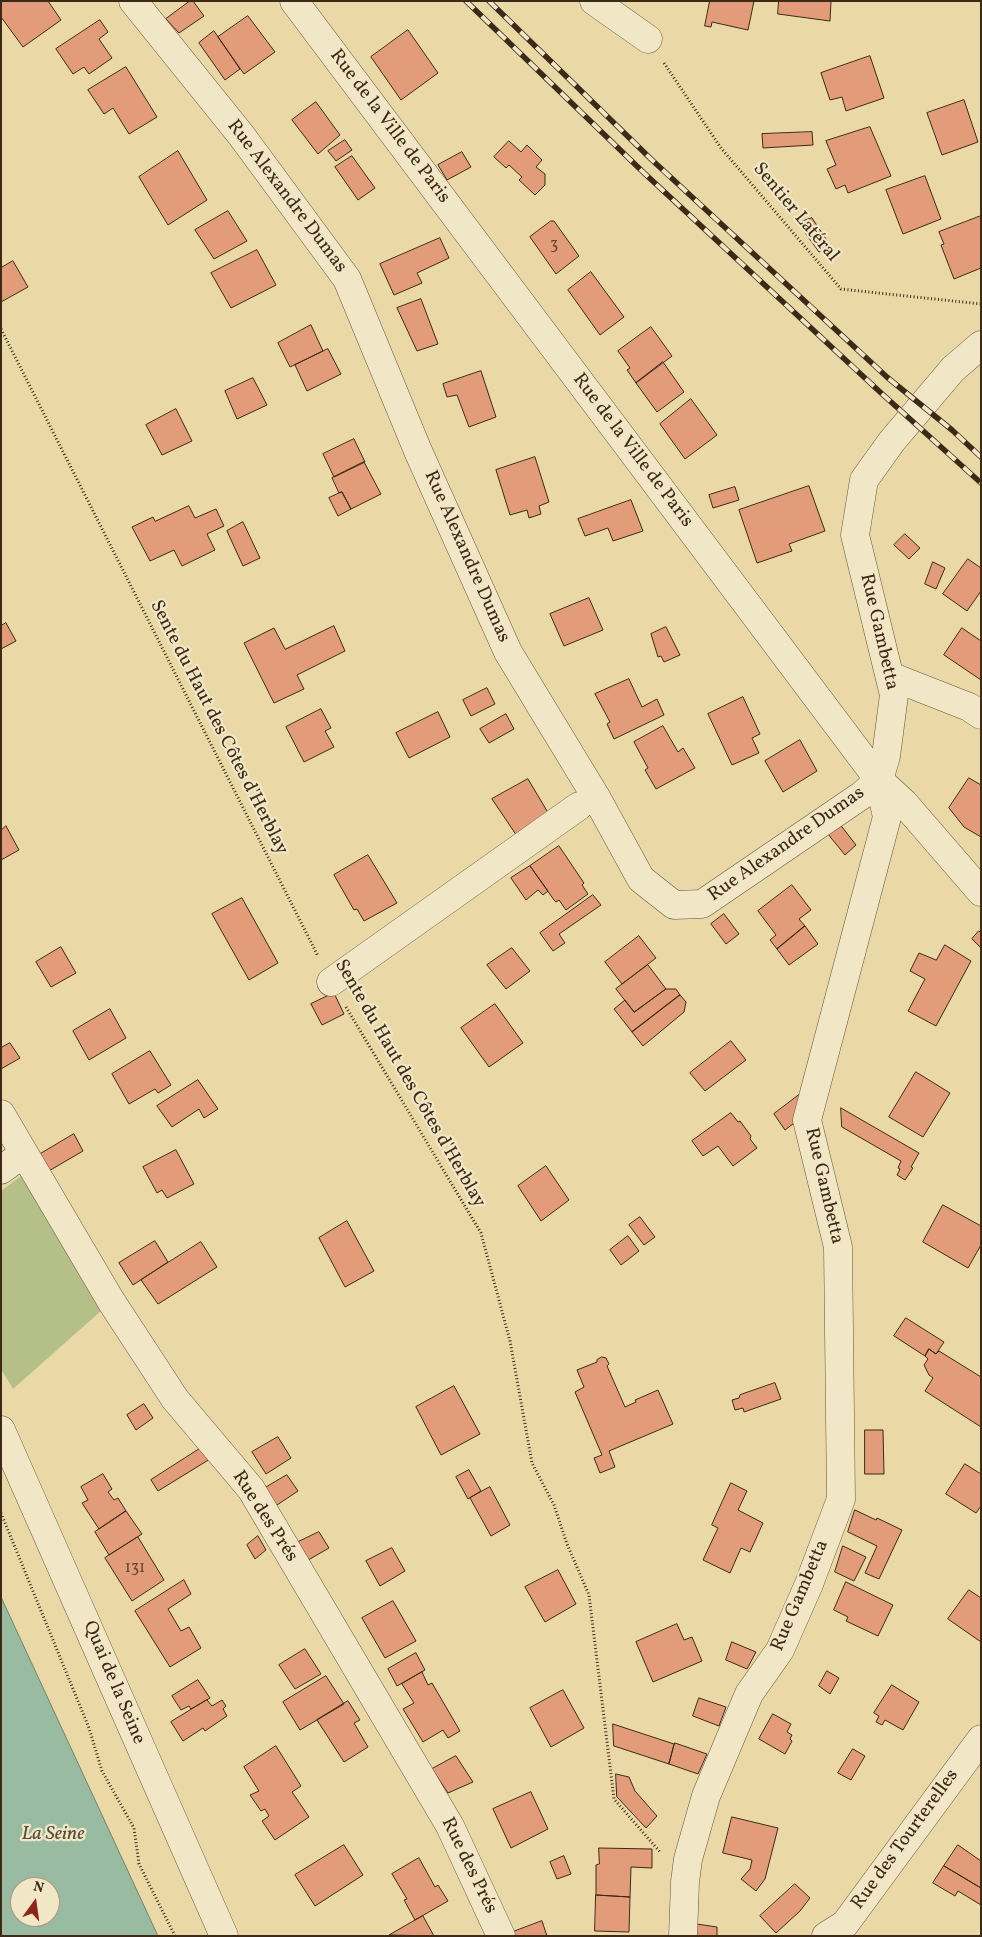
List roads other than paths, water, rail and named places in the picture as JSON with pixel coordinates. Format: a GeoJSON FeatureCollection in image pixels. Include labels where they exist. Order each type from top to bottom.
{"type":"FeatureCollection","features":[{"type":"Feature","properties":{"kind":"street","name":"Rue Alexandre Dumas"},"geometry":{"type":"LineString","coordinates":[[133,1],[240,135],[347,279],[418,451],[508,652],[596,797],[640,879],[674,905],[702,904],[862,795],[880,780]]}},
{"type":"Feature","properties":{"kind":"street","name":"Rue de la Ville de Paris"},"geometry":{"type":"LineString","coordinates":[[294,1],[880,780],[904,803],[981,892]]}},
{"type":"Feature","properties":{"kind":"street"},"geometry":{"type":"LineString","coordinates":[[594,1],[648,39]]}},
{"type":"Feature","properties":{"kind":"street","name":"Rue Gambetta"},"geometry":{"type":"LineString","coordinates":[[683,1936],[685,1882],[688,1859],[706,1796],[749,1694],[780,1650],[809,1584],[841,1499],[838,1247],[807,1120],[887,817],[880,780],[886,756],[894,695],[855,535],[864,480],[892,441],[953,369],[981,345]]}},
{"type":"Feature","properties":{"kind":"street"},"geometry":{"type":"LineString","coordinates":[[890,676],[969,707],[981,715]]}},
{"type":"Feature","properties":{"kind":"street"},"geometry":{"type":"LineString","coordinates":[[331,982],[579,806]]}},
{"type":"Feature","properties":{"kind":"street","name":"Rue des Prés"},"geometry":{"type":"LineString","coordinates":[[1,1114],[111,1301],[175,1399],[251,1489],[450,1826],[501,1936]]}},
{"type":"Feature","properties":{"kind":"street"},"geometry":{"type":"LineString","coordinates":[[1,1170],[24,1154]]}},
{"type":"Feature","properties":{"kind":"street","name":"Quai de la Seine"},"geometry":{"type":"LineString","coordinates":[[1,1430],[224,1936]]}},
{"type":"Feature","properties":{"kind":"street","name":"Rue des Tourterelles"},"geometry":{"type":"LineString","coordinates":[[826,1936],[845,1924],[981,1739]]}},
{"type":"Feature","properties":{"kind":"water","name":"La Seine"},"geometry":{"type":"Polygon","coordinates":[[[1,1597],[158,1936],[1,1936],[1,1597]]]}},
{"type":"Feature","properties":{"kind":"railway"},"geometry":{"type":"LineString","coordinates":[[466,1],[643,172],[981,483]]}},
{"type":"Feature","properties":{"kind":"railway"},"geometry":{"type":"LineString","coordinates":[[489,1],[652,160],[888,378],[952,430],[981,457]]}}]}
